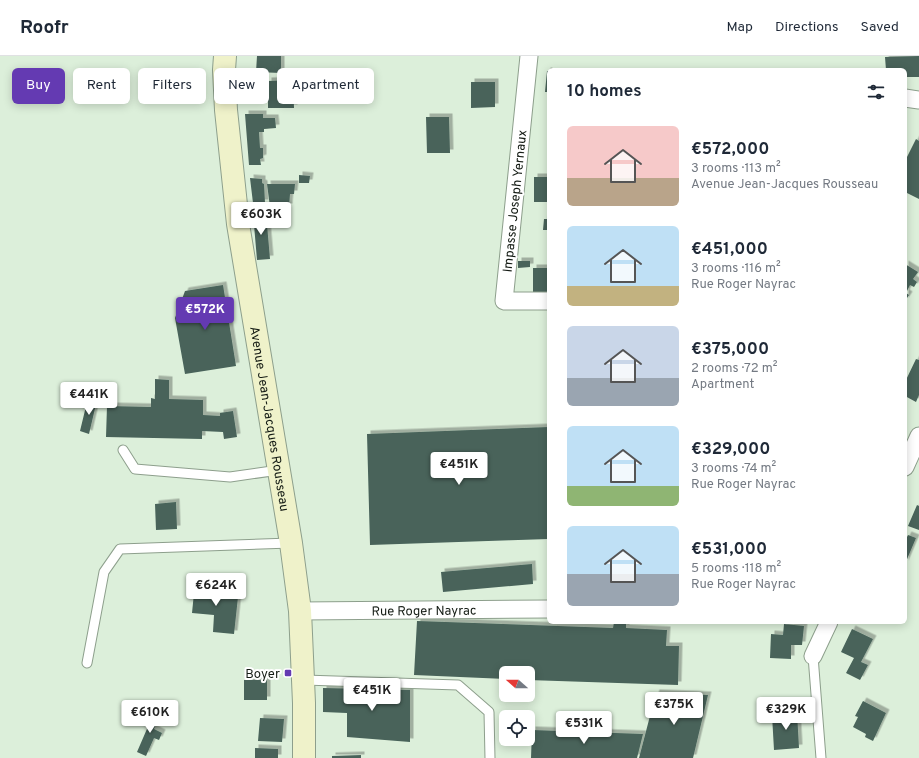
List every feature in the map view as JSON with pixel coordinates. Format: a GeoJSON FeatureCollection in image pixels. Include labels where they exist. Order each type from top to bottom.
{"type":"FeatureCollection","features":[{"type":"Feature","properties":{"kind":"main road","name":"Avenue Jean-Jacques Rousseau"},"geometry":{"type":"LineString","coordinates":[[225,56],[224,70],[226,110],[238,224],[291,543],[300,611],[304,680],[304,758]]}},
{"type":"Feature","properties":{"kind":"street","name":"Impasse Joseph Yernaux"},"geometry":{"type":"LineString","coordinates":[[529,56],[504,301],[547,301]]}},
{"type":"Feature","properties":{"kind":"street"},"geometry":{"type":"LineString","coordinates":[[907,98],[919,100]]}},
{"type":"Feature","properties":{"kind":"street"},"geometry":{"type":"LineString","coordinates":[[907,462],[919,436]]}},
{"type":"Feature","properties":{"kind":"street","name":"Rue Roger Nayrac"},"geometry":{"type":"LineString","coordinates":[[300,611],[547,609]]}},
{"type":"Feature","properties":{"kind":"street"},"geometry":{"type":"LineString","coordinates":[[813,656],[828,624]]}},
{"type":"Feature","properties":{"kind":"lane"},"geometry":{"type":"LineString","coordinates":[[123,450],[135,469],[230,477],[279,470]]}},
{"type":"Feature","properties":{"kind":"lane"},"geometry":{"type":"LineString","coordinates":[[87,663],[104,572],[120,549],[291,543]]}},
{"type":"Feature","properties":{"kind":"lane"},"geometry":{"type":"LineString","coordinates":[[813,656],[821,758]]}},
{"type":"Feature","properties":{"kind":"lane"},"geometry":{"type":"LineString","coordinates":[[304,680],[458,685],[489,712],[490,758]]}},
{"type":"Feature","properties":{"kind":"building"},"geometry":{"type":"Polygon","coordinates":[[[257,56],[281,56],[281,68],[277,68],[277,73],[269,73],[269,68],[256,68],[257,56]]]}},
{"type":"Feature","properties":{"kind":"building"},"geometry":{"type":"Polygon","coordinates":[[[919,56],[919,77],[907,77],[907,68],[886,68],[885,57],[919,56]]]}},
{"type":"Feature","properties":{"kind":"building"},"geometry":{"type":"Polygon","coordinates":[[[547,71],[547,92],[545,92],[547,71]]]}},
{"type":"Feature","properties":{"kind":"building"},"geometry":{"type":"Polygon","coordinates":[[[269,81],[277,81],[277,104],[294,104],[294,108],[268,108],[269,81]]]}},
{"type":"Feature","properties":{"kind":"building"},"geometry":{"type":"Polygon","coordinates":[[[471,82],[495,82],[495,107],[471,108],[471,82]]]}},
{"type":"Feature","properties":{"kind":"building"},"geometry":{"type":"Polygon","coordinates":[[[245,114],[263,114],[263,118],[275,118],[276,128],[264,129],[264,132],[259,132],[260,148],[263,148],[263,158],[260,159],[261,165],[249,165],[245,114]]]}},
{"type":"Feature","properties":{"kind":"building"},"geometry":{"type":"Polygon","coordinates":[[[426,117],[449,117],[450,153],[427,153],[426,117]]]}},
{"type":"Feature","properties":{"kind":"building"},"geometry":{"type":"Polygon","coordinates":[[[916,139],[919,141],[919,199],[907,193],[907,157],[916,139]]]}},
{"type":"Feature","properties":{"kind":"building"},"geometry":{"type":"Polygon","coordinates":[[[299,175],[310,176],[309,183],[299,183],[299,175]]]}},
{"type":"Feature","properties":{"kind":"building"},"geometry":{"type":"Polygon","coordinates":[[[534,177],[547,177],[547,202],[534,202],[534,177]]]}},
{"type":"Feature","properties":{"kind":"building"},"geometry":{"type":"Polygon","coordinates":[[[250,178],[262,179],[262,183],[264,184],[265,203],[253,203],[250,178]]]}},
{"type":"Feature","properties":{"kind":"building"},"geometry":{"type":"Polygon","coordinates":[[[267,184],[295,184],[294,194],[290,194],[289,207],[270,207],[267,184]]]}},
{"type":"Feature","properties":{"kind":"building"},"geometry":{"type":"Polygon","coordinates":[[[253,213],[266,213],[270,259],[257,260],[253,213]]]}},
{"type":"Feature","properties":{"kind":"building"},"geometry":{"type":"Polygon","coordinates":[[[544,219],[547,219],[547,230],[543,230],[544,219]]]}},
{"type":"Feature","properties":{"kind":"building"},"geometry":{"type":"Polygon","coordinates":[[[518,261],[530,261],[530,267],[518,268],[518,261]]]}},
{"type":"Feature","properties":{"kind":"building"},"geometry":{"type":"Polygon","coordinates":[[[907,265],[918,272],[913,279],[917,282],[914,287],[910,285],[907,291],[907,265]]]}},
{"type":"Feature","properties":{"kind":"building"},"geometry":{"type":"Polygon","coordinates":[[[533,268],[547,268],[547,294],[533,294],[533,268]]]}},
{"type":"Feature","properties":{"kind":"building"},"geometry":{"type":"Polygon","coordinates":[[[223,285],[236,366],[185,374],[175,318],[185,291],[223,285]]]}},
{"type":"Feature","properties":{"kind":"building"},"geometry":{"type":"Polygon","coordinates":[[[916,359],[919,360],[919,395],[916,402],[907,397],[907,378],[916,359]]]}},
{"type":"Feature","properties":{"kind":"building"},"geometry":{"type":"Polygon","coordinates":[[[155,379],[169,380],[169,399],[203,400],[203,415],[220,416],[220,413],[233,411],[237,437],[224,439],[223,432],[202,431],[202,439],[106,437],[107,406],[151,407],[151,398],[155,399],[155,379]]]}},
{"type":"Feature","properties":{"kind":"building"},"geometry":{"type":"Polygon","coordinates":[[[88,398],[97,400],[89,434],[80,431],[88,398]]]}},
{"type":"Feature","properties":{"kind":"building"},"geometry":{"type":"Polygon","coordinates":[[[547,427],[547,539],[370,545],[367,434],[547,427]]]}},
{"type":"Feature","properties":{"kind":"building"},"geometry":{"type":"Polygon","coordinates":[[[176,502],[177,529],[156,530],[155,504],[176,502]]]}},
{"type":"Feature","properties":{"kind":"building"},"geometry":{"type":"Polygon","coordinates":[[[917,505],[919,506],[919,530],[908,526],[917,505]]]}},
{"type":"Feature","properties":{"kind":"building"},"geometry":{"type":"Polygon","coordinates":[[[908,535],[916,538],[907,559],[908,535]]]}},
{"type":"Feature","properties":{"kind":"building"},"geometry":{"type":"Polygon","coordinates":[[[532,564],[533,584],[443,592],[441,572],[532,564]]]}},
{"type":"Feature","properties":{"kind":"building"},"geometry":{"type":"Polygon","coordinates":[[[195,583],[216,584],[215,596],[238,597],[234,634],[213,632],[214,615],[192,613],[195,583]]]}},
{"type":"Feature","properties":{"kind":"building"},"geometry":{"type":"Polygon","coordinates":[[[417,621],[613,628],[614,624],[626,624],[626,628],[667,630],[666,646],[679,646],[678,685],[535,680],[535,666],[499,666],[499,679],[414,675],[417,621]]]}},
{"type":"Feature","properties":{"kind":"building"},"geometry":{"type":"Polygon","coordinates":[[[784,624],[804,626],[802,645],[791,645],[791,659],[770,658],[771,634],[783,635],[784,624]]]}},
{"type":"Feature","properties":{"kind":"building"},"geometry":{"type":"Polygon","coordinates":[[[852,629],[873,639],[861,662],[868,665],[860,680],[846,673],[854,658],[841,652],[852,629]]]}},
{"type":"Feature","properties":{"kind":"building"},"geometry":{"type":"Polygon","coordinates":[[[244,680],[267,680],[267,700],[244,700],[244,680]]]}},
{"type":"Feature","properties":{"kind":"building"},"geometry":{"type":"Polygon","coordinates":[[[323,688],[410,690],[410,742],[347,737],[347,713],[323,712],[323,688]]]}},
{"type":"Feature","properties":{"kind":"building"},"geometry":{"type":"Polygon","coordinates":[[[656,693],[708,695],[693,758],[639,758],[656,693]]]}},
{"type":"Feature","properties":{"kind":"building"},"geometry":{"type":"Polygon","coordinates":[[[863,701],[886,713],[873,741],[865,737],[866,734],[853,727],[858,717],[855,716],[863,701]]]}},
{"type":"Feature","properties":{"kind":"building"},"geometry":{"type":"Polygon","coordinates":[[[156,708],[162,709],[154,729],[162,733],[159,740],[154,738],[146,756],[137,752],[156,708]]]}},
{"type":"Feature","properties":{"kind":"building"},"geometry":{"type":"Polygon","coordinates":[[[797,712],[799,748],[774,750],[772,715],[797,712]]]}},
{"type":"Feature","properties":{"kind":"building"},"geometry":{"type":"Polygon","coordinates":[[[260,718],[284,719],[282,742],[258,741],[260,718]]]}},
{"type":"Feature","properties":{"kind":"building"},"geometry":{"type":"Polygon","coordinates":[[[535,730],[643,734],[637,758],[531,758],[531,746],[535,746],[535,730]]]}},
{"type":"Feature","properties":{"kind":"building"},"geometry":{"type":"Polygon","coordinates":[[[255,748],[278,749],[278,758],[255,758],[255,748]]]}},
{"type":"Feature","properties":{"kind":"building"},"geometry":{"type":"Polygon","coordinates":[[[361,755],[361,758],[332,758],[332,756],[361,755]]]}},
{"type":"Feature","properties":{"kind":"place","name":"Boyer"},"geometry":{"type":"Point","coordinates":[288,673]}}]}
